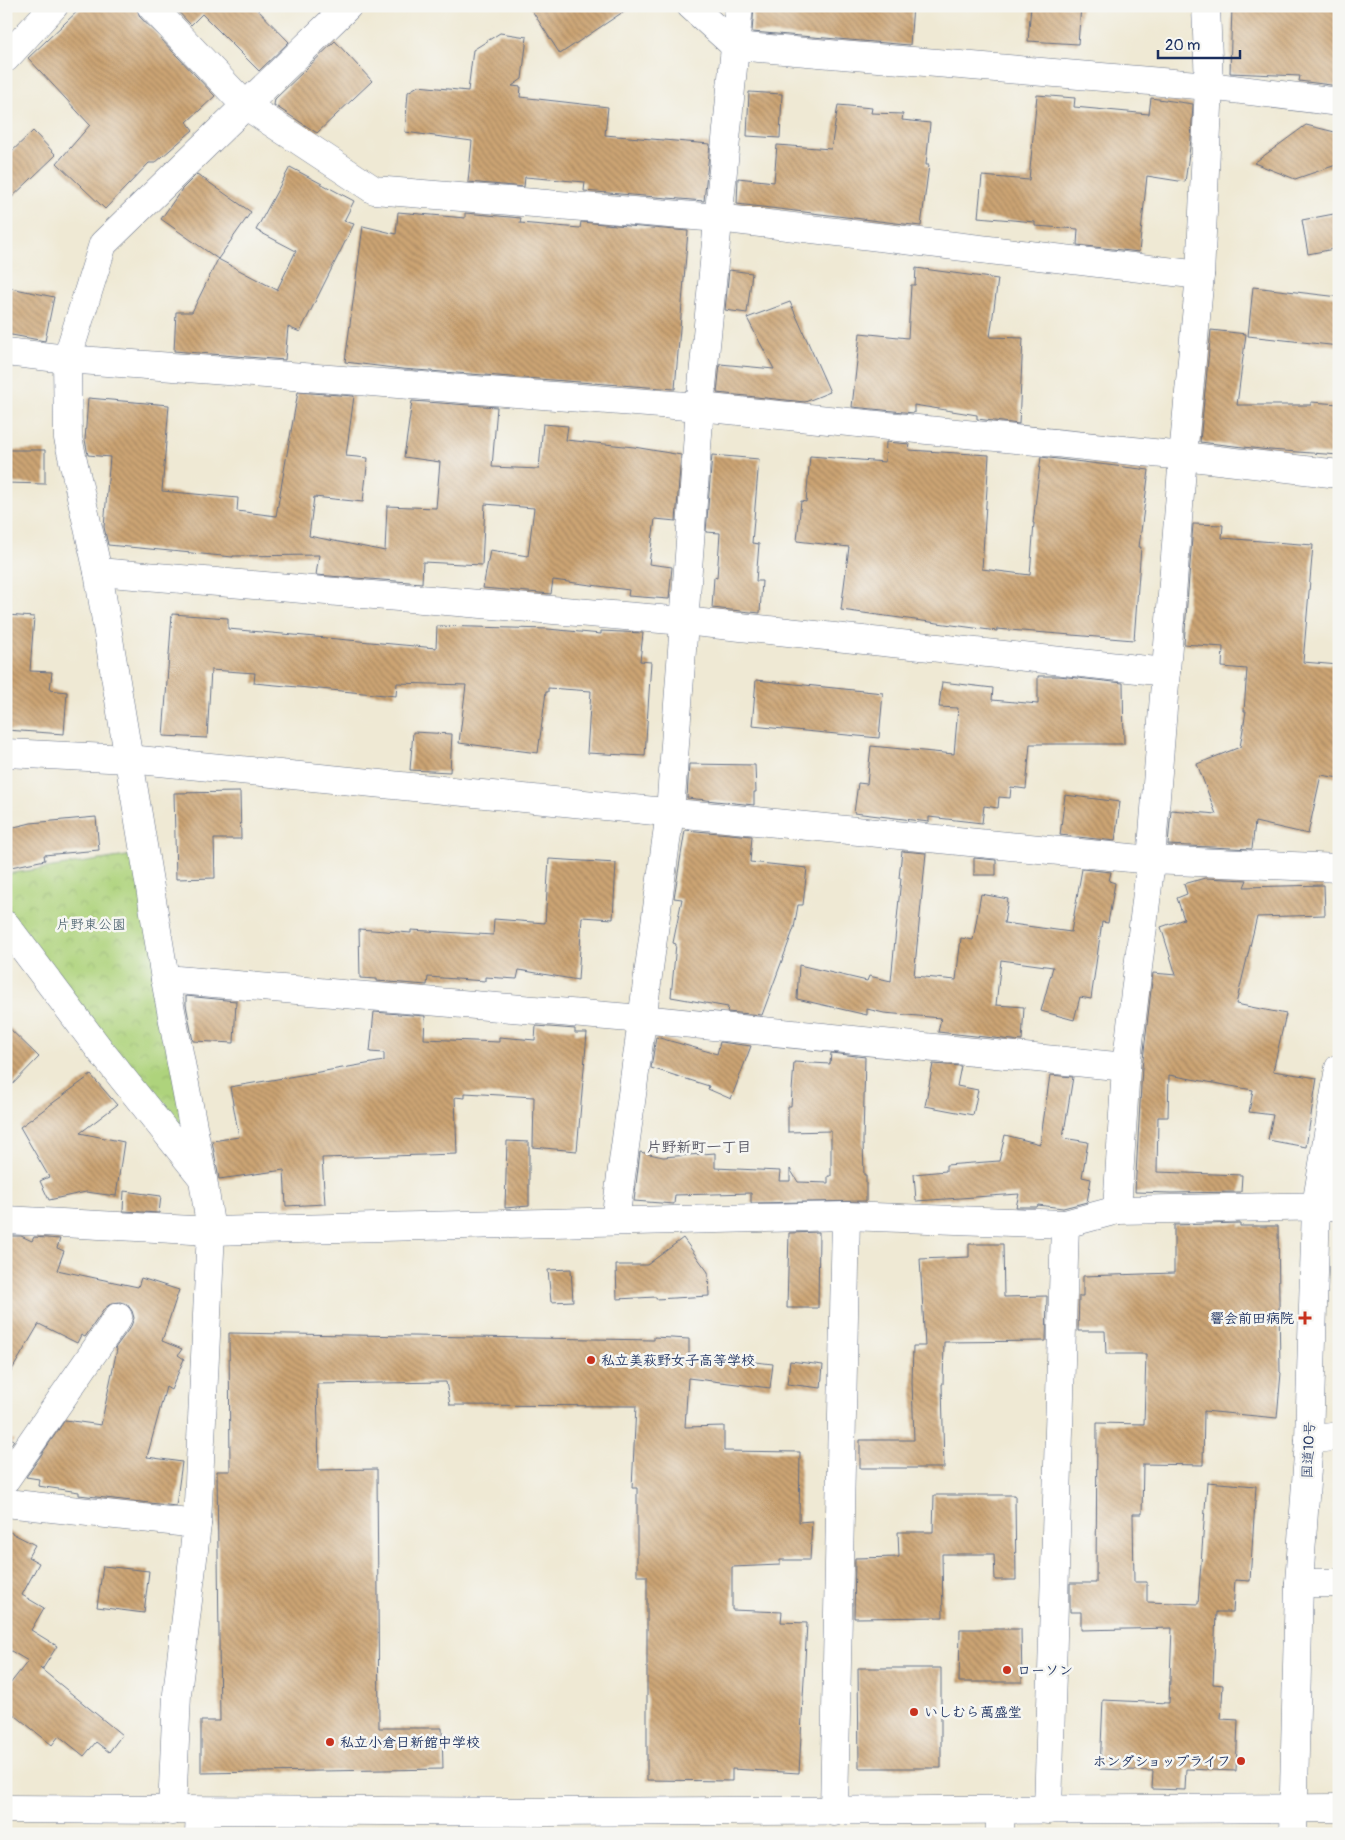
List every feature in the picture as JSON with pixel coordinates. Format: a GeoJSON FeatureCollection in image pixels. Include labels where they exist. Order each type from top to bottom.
{"type":"FeatureCollection","features":[{"type":"Feature","properties":{"kind":"main road"},"geometry":{"type":"LineString","coordinates":[[6,58],[54,6]]}},
{"type":"Feature","properties":{"kind":"main road"},"geometry":{"type":"LineString","coordinates":[[150,6],[245,105],[374,190],[718,218],[1200,275]]}},
{"type":"Feature","properties":{"kind":"main road"},"geometry":{"type":"LineString","coordinates":[[172,1810],[177,1694],[196,1524],[211,1230],[166,978],[98,572],[68,438],[67,359],[103,244],[348,6]]}},
{"type":"Feature","properties":{"kind":"main road"},"geometry":{"type":"LineString","coordinates":[[691,6],[735,46],[1209,86],[1339,102]]}},
{"type":"Feature","properties":{"kind":"main road"},"geometry":{"type":"LineString","coordinates":[[615,1221],[670,812],[700,407],[739,6]]}},
{"type":"Feature","properties":{"kind":"main road"},"geometry":{"type":"LineString","coordinates":[[1117,1210],[1126,1067],[1151,860],[1183,456],[1200,275],[1209,86],[1206,6]]}},
{"type":"Feature","properties":{"kind":"main road"},"geometry":{"type":"LineString","coordinates":[[6,352],[67,359],[700,407],[1183,456],[1339,474]]}},
{"type":"Feature","properties":{"kind":"main road"},"geometry":{"type":"LineString","coordinates":[[98,572],[684,621],[1166,672]]}},
{"type":"Feature","properties":{"kind":"main road"},"geometry":{"type":"LineString","coordinates":[[6,752],[129,760],[1151,860],[1339,868]]}},
{"type":"Feature","properties":{"kind":"main road"},"geometry":{"type":"LineString","coordinates":[[6,924],[100,1050],[203,1179]]}},
{"type":"Feature","properties":{"kind":"main road"},"geometry":{"type":"LineString","coordinates":[[166,978],[642,1019],[1126,1067]]}},
{"type":"Feature","properties":{"kind":"main road","name":"国道10号"},"geometry":{"type":"LineString","coordinates":[[1294,1822],[1300,1583],[1309,1440],[1339,1068]]}},
{"type":"Feature","properties":{"kind":"main road"},"geometry":{"type":"LineString","coordinates":[[6,1220],[211,1230],[846,1216],[1065,1224],[1117,1210],[1327,1206]]}},
{"type":"Feature","properties":{"kind":"main road"},"geometry":{"type":"LineString","coordinates":[[841,1819],[846,1216]]}},
{"type":"Feature","properties":{"kind":"main road"},"geometry":{"type":"LineString","coordinates":[[1048,1810],[1065,1224]]}},
{"type":"Feature","properties":{"kind":"main road"},"geometry":{"type":"LineString","coordinates":[[6,1479],[118,1318]]}},
{"type":"Feature","properties":{"kind":"main road"},"geometry":{"type":"LineString","coordinates":[[1309,1440],[1339,1436]]}},
{"type":"Feature","properties":{"kind":"main road"},"geometry":{"type":"LineString","coordinates":[[6,1503],[196,1524]]}},
{"type":"Feature","properties":{"kind":"main road"},"geometry":{"type":"LineString","coordinates":[[1300,1583],[1339,1583]]}},
{"type":"Feature","properties":{"kind":"main road"},"geometry":{"type":"LineString","coordinates":[[6,1809],[172,1810],[200,1822],[544,1823],[746,1810],[841,1819],[1000,1822],[1048,1810],[1294,1822],[1339,1808]]}},
{"type":"Feature","properties":{"kind":"green space","name":"片野東公園"},"geometry":{"type":"Polygon","coordinates":[[[140,854],[197,1167],[6,913],[6,874],[140,854]]]}},
{"type":"Feature","properties":{"kind":"building"},"geometry":{"type":"Polygon","coordinates":[[[83,6],[136,6],[140,17],[215,96],[187,122],[193,130],[155,163],[149,163],[105,209],[57,163],[90,125],[28,58],[83,6]]]}},
{"type":"Feature","properties":{"kind":"building"},"geometry":{"type":"Polygon","coordinates":[[[173,6],[254,6],[289,42],[259,71],[202,14],[191,25],[173,6]]]}},
{"type":"Feature","properties":{"kind":"building"},"geometry":{"type":"Polygon","coordinates":[[[529,6],[632,6],[560,54],[529,6]]]}},
{"type":"Feature","properties":{"kind":"building"},"geometry":{"type":"Polygon","coordinates":[[[754,6],[913,6],[910,45],[752,32],[754,6]]]}},
{"type":"Feature","properties":{"kind":"building"},"geometry":{"type":"Polygon","coordinates":[[[1031,6],[1081,6],[1078,44],[1028,41],[1031,6]]]}},
{"type":"Feature","properties":{"kind":"building"},"geometry":{"type":"Polygon","coordinates":[[[1232,6],[1339,6],[1339,86],[1299,81],[1300,76],[1230,73],[1232,6]]]}},
{"type":"Feature","properties":{"kind":"building"},"geometry":{"type":"Polygon","coordinates":[[[500,33],[527,37],[522,79],[512,86],[521,87],[520,97],[608,107],[605,135],[710,144],[704,201],[584,191],[585,182],[525,177],[524,187],[468,182],[472,141],[405,132],[408,92],[418,86],[468,91],[473,50],[500,33]]]}},
{"type":"Feature","properties":{"kind":"building"},"geometry":{"type":"Polygon","coordinates":[[[335,41],[372,81],[317,133],[274,105],[275,99],[335,41]]]}},
{"type":"Feature","properties":{"kind":"building"},"geometry":{"type":"Polygon","coordinates":[[[749,92],[782,94],[780,138],[747,136],[749,92]]]}},
{"type":"Feature","properties":{"kind":"building"},"geometry":{"type":"Polygon","coordinates":[[[1037,95],[1075,98],[1074,107],[1149,114],[1151,98],[1193,104],[1191,140],[1185,182],[1147,176],[1139,252],[1077,245],[1078,229],[1035,226],[1035,222],[978,217],[982,176],[1029,180],[1037,95]]]}},
{"type":"Feature","properties":{"kind":"building"},"geometry":{"type":"Polygon","coordinates":[[[838,105],[872,108],[871,113],[903,114],[902,120],[930,123],[926,165],[929,165],[921,226],[737,204],[738,178],[774,182],[777,145],[831,149],[838,105]]]}},
{"type":"Feature","properties":{"kind":"building"},"geometry":{"type":"Polygon","coordinates":[[[1306,125],[1339,133],[1339,164],[1295,179],[1254,163],[1306,125]]]}},
{"type":"Feature","properties":{"kind":"building"},"geometry":{"type":"Polygon","coordinates":[[[33,131],[56,155],[6,203],[6,157],[33,131]]]}},
{"type":"Feature","properties":{"kind":"building"},"geometry":{"type":"Polygon","coordinates":[[[290,167],[354,201],[344,221],[354,224],[300,332],[288,327],[285,360],[174,351],[176,312],[192,312],[218,259],[277,290],[296,251],[256,230],[290,167]]]}},
{"type":"Feature","properties":{"kind":"building"},"geometry":{"type":"Polygon","coordinates":[[[197,174],[251,212],[218,259],[161,219],[182,189],[197,174]]]}},
{"type":"Feature","properties":{"kind":"building"},"geometry":{"type":"Polygon","coordinates":[[[398,212],[465,218],[465,213],[521,218],[520,223],[580,228],[581,222],[688,231],[675,389],[402,369],[345,362],[363,226],[396,234],[398,212]]]}},
{"type":"Feature","properties":{"kind":"building"},"geometry":{"type":"Polygon","coordinates":[[[1339,213],[1339,248],[1308,254],[1302,220],[1339,213]]]}},
{"type":"Feature","properties":{"kind":"building"},"geometry":{"type":"Polygon","coordinates":[[[916,268],[998,279],[990,337],[1023,338],[1019,424],[977,419],[977,415],[914,405],[914,413],[852,407],[860,333],[908,338],[911,285],[915,285],[916,268]]]}},
{"type":"Feature","properties":{"kind":"building"},"geometry":{"type":"Polygon","coordinates":[[[729,270],[752,273],[747,313],[725,310],[729,270]]]}},
{"type":"Feature","properties":{"kind":"building"},"geometry":{"type":"Polygon","coordinates":[[[6,287],[54,297],[45,341],[6,334],[6,287]]]}},
{"type":"Feature","properties":{"kind":"building"},"geometry":{"type":"Polygon","coordinates":[[[1253,287],[1339,297],[1339,346],[1248,336],[1253,287]]]}},
{"type":"Feature","properties":{"kind":"building"},"geometry":{"type":"Polygon","coordinates":[[[790,302],[830,392],[805,402],[717,393],[720,364],[774,369],[747,318],[790,302]]]}},
{"type":"Feature","properties":{"kind":"building"},"geometry":{"type":"Polygon","coordinates":[[[1211,330],[1246,334],[1237,405],[1311,405],[1311,402],[1339,404],[1339,455],[1200,442],[1211,330]]]}},
{"type":"Feature","properties":{"kind":"building"},"geometry":{"type":"Polygon","coordinates":[[[298,392],[354,396],[346,456],[368,458],[363,502],[314,497],[309,536],[385,551],[387,506],[436,508],[440,462],[404,457],[412,401],[497,407],[492,467],[539,469],[543,424],[568,426],[566,440],[634,447],[681,455],[676,521],[655,519],[649,564],[672,567],[669,599],[628,596],[629,590],[553,580],[551,594],[483,588],[490,550],[528,556],[534,508],[485,504],[482,565],[423,562],[422,583],[316,575],[319,555],[233,557],[108,545],[104,527],[110,457],[88,455],[85,440],[88,398],[169,405],[162,491],[238,498],[237,511],[276,516],[298,392]]]}},
{"type":"Feature","properties":{"kind":"building"},"geometry":{"type":"Polygon","coordinates":[[[886,442],[910,444],[909,450],[989,455],[982,569],[1030,575],[1033,523],[1041,457],[1149,470],[1139,547],[1141,547],[1134,640],[997,629],[997,631],[841,610],[849,547],[797,541],[801,501],[806,502],[810,456],[885,462],[886,442]]]}},
{"type":"Feature","properties":{"kind":"building"},"geometry":{"type":"Polygon","coordinates":[[[6,450],[45,450],[45,484],[6,483],[6,450]]]}},
{"type":"Feature","properties":{"kind":"building"},"geometry":{"type":"Polygon","coordinates":[[[712,455],[759,459],[752,543],[759,544],[756,581],[762,581],[760,613],[712,608],[714,577],[717,578],[720,533],[706,532],[712,455]]]}},
{"type":"Feature","properties":{"kind":"building"},"geometry":{"type":"Polygon","coordinates":[[[1193,524],[1223,525],[1222,538],[1313,545],[1303,662],[1339,665],[1339,778],[1321,775],[1308,834],[1255,822],[1252,849],[1168,845],[1171,810],[1216,814],[1197,764],[1240,747],[1246,711],[1244,711],[1247,669],[1222,667],[1223,647],[1184,644],[1193,524]]]}},
{"type":"Feature","properties":{"kind":"building"},"geometry":{"type":"Polygon","coordinates":[[[172,614],[228,618],[228,629],[436,648],[437,626],[548,629],[601,634],[601,631],[643,633],[640,661],[651,662],[645,756],[587,753],[591,691],[548,688],[538,753],[459,743],[466,685],[397,683],[396,696],[254,683],[255,673],[211,670],[207,738],[163,736],[172,614]]]}},
{"type":"Feature","properties":{"kind":"building"},"geometry":{"type":"Polygon","coordinates":[[[6,615],[34,617],[30,671],[52,672],[50,690],[67,692],[64,734],[6,730],[6,615]]]}},
{"type":"Feature","properties":{"kind":"building"},"geometry":{"type":"Polygon","coordinates":[[[1038,676],[1059,676],[1123,683],[1124,744],[1030,744],[1026,789],[1011,787],[1010,798],[999,797],[998,808],[984,806],[982,823],[929,817],[929,822],[854,813],[858,783],[867,784],[871,746],[954,754],[958,708],[939,707],[942,682],[993,688],[992,700],[1038,704],[1038,676]]]}},
{"type":"Feature","properties":{"kind":"building"},"geometry":{"type":"Polygon","coordinates":[[[756,680],[883,693],[879,738],[752,726],[756,680]]]}},
{"type":"Feature","properties":{"kind":"building"},"geometry":{"type":"Polygon","coordinates":[[[413,732],[452,734],[450,772],[410,770],[413,732]]]}},
{"type":"Feature","properties":{"kind":"building"},"geometry":{"type":"Polygon","coordinates":[[[689,764],[755,765],[756,792],[754,792],[754,805],[687,798],[689,764]]]}},
{"type":"Feature","properties":{"kind":"building"},"geometry":{"type":"Polygon","coordinates":[[[240,792],[241,839],[214,839],[215,878],[176,879],[174,793],[240,792]]]}},
{"type":"Feature","properties":{"kind":"building"},"geometry":{"type":"Polygon","coordinates":[[[1065,795],[1120,802],[1115,841],[1060,835],[1065,795]]]}},
{"type":"Feature","properties":{"kind":"building"},"geometry":{"type":"Polygon","coordinates":[[[96,817],[99,850],[44,855],[45,860],[6,868],[6,829],[31,823],[96,817]]]}},
{"type":"Feature","properties":{"kind":"building"},"geometry":{"type":"Polygon","coordinates":[[[685,830],[752,836],[750,862],[807,868],[803,905],[798,905],[794,928],[762,1015],[727,1012],[728,1007],[671,997],[676,944],[673,943],[682,899],[674,898],[685,830]]]}},
{"type":"Feature","properties":{"kind":"building"},"geometry":{"type":"Polygon","coordinates":[[[902,851],[926,853],[914,976],[956,980],[961,938],[973,940],[981,894],[1008,899],[1004,923],[1071,932],[1082,869],[1111,872],[1109,881],[1115,883],[1108,923],[1102,922],[1091,999],[1080,997],[1074,1020],[1041,1011],[1053,967],[1001,960],[996,1005],[1024,1007],[1022,1041],[938,1032],[941,1018],[884,1013],[867,1009],[867,1015],[797,999],[799,965],[867,981],[869,976],[891,981],[902,851]]]}},
{"type":"Feature","properties":{"kind":"building"},"geometry":{"type":"Polygon","coordinates":[[[974,858],[996,860],[996,875],[974,875],[974,858]]]}},
{"type":"Feature","properties":{"kind":"building"},"geometry":{"type":"Polygon","coordinates":[[[549,859],[616,863],[613,919],[582,917],[578,980],[519,970],[517,979],[485,977],[485,981],[428,977],[427,985],[360,978],[359,929],[411,933],[411,930],[493,935],[494,919],[545,923],[549,859]]]}},
{"type":"Feature","properties":{"kind":"building"},"geometry":{"type":"Polygon","coordinates":[[[1205,878],[1247,880],[1244,887],[1324,885],[1325,915],[1257,917],[1236,1004],[1286,1014],[1273,1071],[1317,1078],[1306,1147],[1268,1140],[1273,1115],[1249,1112],[1253,1090],[1169,1075],[1168,1117],[1158,1117],[1157,1172],[1242,1175],[1241,1192],[1135,1192],[1142,1068],[1153,973],[1176,975],[1161,927],[1184,919],[1177,898],[1187,894],[1184,884],[1205,878]]]}},
{"type":"Feature","properties":{"kind":"building"},"geometry":{"type":"Polygon","coordinates":[[[186,996],[236,1001],[234,1043],[193,1041],[186,996]]]}},
{"type":"Feature","properties":{"kind":"building"},"geometry":{"type":"Polygon","coordinates":[[[374,1012],[425,1016],[424,1039],[499,1042],[499,1037],[535,1040],[536,1026],[575,1029],[575,1033],[587,1033],[577,1151],[533,1147],[534,1097],[465,1093],[465,1098],[455,1097],[457,1154],[322,1158],[325,1204],[286,1206],[284,1170],[219,1179],[212,1141],[239,1137],[230,1087],[384,1061],[384,1053],[370,1052],[374,1012]]]}},
{"type":"Feature","properties":{"kind":"building"},"geometry":{"type":"Polygon","coordinates":[[[6,1025],[39,1057],[6,1091],[6,1025]]]}},
{"type":"Feature","properties":{"kind":"building"},"geometry":{"type":"Polygon","coordinates":[[[656,1037],[717,1054],[720,1042],[751,1046],[731,1099],[708,1089],[709,1086],[651,1068],[656,1037]]]}},
{"type":"Feature","properties":{"kind":"building"},"geometry":{"type":"Polygon","coordinates":[[[831,1053],[865,1057],[863,1141],[866,1201],[751,1203],[751,1193],[675,1195],[674,1204],[634,1201],[640,1152],[663,1157],[715,1153],[715,1168],[780,1171],[779,1181],[790,1181],[790,1169],[798,1182],[828,1183],[828,1176],[831,1176],[831,1131],[788,1132],[788,1106],[791,1106],[794,1062],[830,1064],[831,1053]]]}},
{"type":"Feature","properties":{"kind":"building"},"geometry":{"type":"Polygon","coordinates":[[[933,1064],[961,1066],[957,1086],[978,1090],[973,1115],[925,1106],[933,1064]]]}},
{"type":"Feature","properties":{"kind":"building"},"geometry":{"type":"Polygon","coordinates":[[[91,1075],[117,1105],[80,1133],[124,1142],[116,1196],[86,1192],[49,1200],[40,1181],[49,1177],[20,1127],[91,1075]]]}},
{"type":"Feature","properties":{"kind":"building"},"geometry":{"type":"Polygon","coordinates":[[[1050,1075],[1073,1077],[1063,1138],[1088,1142],[1082,1177],[1091,1179],[1087,1202],[1063,1208],[1038,1205],[1037,1207],[1016,1207],[1019,1194],[916,1201],[914,1174],[946,1171],[946,1165],[999,1161],[1005,1135],[1040,1144],[1050,1075]]]}},
{"type":"Feature","properties":{"kind":"building"},"geometry":{"type":"Polygon","coordinates":[[[507,1141],[529,1142],[529,1206],[505,1208],[507,1141]]]}},
{"type":"Feature","properties":{"kind":"building"},"geometry":{"type":"Polygon","coordinates":[[[124,1191],[161,1196],[159,1213],[123,1211],[124,1191]]]}},
{"type":"Feature","properties":{"kind":"building"},"geometry":{"type":"Polygon","coordinates":[[[1240,1223],[1240,1226],[1278,1226],[1281,1373],[1277,1418],[1204,1411],[1203,1465],[1143,1464],[1142,1514],[1133,1514],[1134,1582],[1147,1582],[1147,1602],[1198,1604],[1207,1482],[1256,1486],[1250,1581],[1235,1580],[1233,1612],[1216,1612],[1213,1684],[1223,1685],[1221,1719],[1238,1720],[1236,1771],[1186,1769],[1185,1790],[1152,1789],[1153,1771],[1100,1769],[1103,1700],[1169,1703],[1172,1628],[1081,1630],[1081,1612],[1070,1612],[1070,1583],[1096,1583],[1097,1423],[1144,1424],[1146,1354],[1106,1354],[1105,1331],[1078,1331],[1079,1296],[1083,1296],[1083,1276],[1174,1273],[1174,1225],[1240,1223]]]}},
{"type":"Feature","properties":{"kind":"building"},"geometry":{"type":"Polygon","coordinates":[[[819,1232],[818,1308],[787,1308],[789,1233],[819,1232]]]}},
{"type":"Feature","properties":{"kind":"building"},"geometry":{"type":"Polygon","coordinates":[[[6,1236],[21,1236],[32,1241],[34,1237],[60,1239],[57,1248],[64,1251],[57,1270],[138,1287],[141,1278],[179,1290],[162,1341],[182,1349],[178,1355],[184,1359],[171,1390],[166,1387],[147,1457],[182,1462],[176,1506],[79,1495],[79,1492],[38,1486],[39,1479],[26,1477],[65,1420],[101,1425],[117,1349],[115,1348],[131,1326],[134,1318],[127,1304],[120,1302],[112,1303],[105,1308],[85,1337],[81,1335],[77,1343],[39,1324],[6,1380],[6,1236]]]}},
{"type":"Feature","properties":{"kind":"building"},"geometry":{"type":"Polygon","coordinates":[[[683,1238],[708,1272],[709,1296],[617,1299],[616,1265],[647,1265],[683,1238]]]}},
{"type":"Feature","properties":{"kind":"building"},"geometry":{"type":"Polygon","coordinates":[[[969,1244],[1003,1244],[1004,1297],[1047,1296],[1046,1341],[944,1342],[942,1384],[944,1468],[860,1468],[860,1440],[914,1440],[913,1346],[925,1346],[920,1259],[969,1257],[969,1244]]]}},
{"type":"Feature","properties":{"kind":"building"},"geometry":{"type":"Polygon","coordinates":[[[571,1269],[573,1301],[551,1302],[548,1270],[571,1269]]]}},
{"type":"Feature","properties":{"kind":"building"},"geometry":{"type":"Polygon","coordinates":[[[229,1333],[654,1340],[654,1337],[689,1339],[689,1355],[773,1364],[770,1388],[688,1378],[685,1427],[724,1426],[724,1451],[800,1452],[799,1522],[812,1521],[810,1560],[780,1560],[780,1565],[732,1567],[732,1610],[782,1612],[781,1622],[807,1623],[799,1773],[732,1769],[732,1781],[647,1780],[647,1576],[637,1576],[637,1488],[632,1488],[636,1406],[450,1405],[446,1382],[317,1384],[319,1470],[377,1469],[379,1728],[442,1728],[443,1769],[201,1773],[201,1721],[220,1721],[217,1471],[230,1471],[229,1333]]]}},
{"type":"Feature","properties":{"kind":"building"},"geometry":{"type":"Polygon","coordinates":[[[790,1361],[823,1365],[821,1388],[787,1384],[790,1361]]]}},
{"type":"Feature","properties":{"kind":"building"},"geometry":{"type":"Polygon","coordinates":[[[6,1436],[14,1440],[6,1451],[6,1436]]]}},
{"type":"Feature","properties":{"kind":"building"},"geometry":{"type":"Polygon","coordinates":[[[934,1495],[1015,1495],[1016,1580],[995,1580],[994,1554],[942,1554],[943,1617],[854,1618],[855,1558],[899,1557],[898,1532],[933,1532],[934,1495]]]}},
{"type":"Feature","properties":{"kind":"building"},"geometry":{"type":"Polygon","coordinates":[[[6,1530],[35,1545],[28,1557],[39,1563],[22,1595],[44,1608],[31,1630],[57,1646],[42,1670],[122,1735],[109,1752],[96,1742],[84,1756],[59,1736],[52,1745],[6,1708],[6,1689],[28,1661],[6,1648],[6,1530]]]}},
{"type":"Feature","properties":{"kind":"building"},"geometry":{"type":"Polygon","coordinates":[[[103,1566],[149,1571],[144,1613],[97,1607],[103,1566]]]}},
{"type":"Feature","properties":{"kind":"building"},"geometry":{"type":"Polygon","coordinates":[[[960,1629],[1021,1629],[1022,1682],[959,1682],[960,1629]]]}},
{"type":"Feature","properties":{"kind":"building"},"geometry":{"type":"Polygon","coordinates":[[[858,1668],[941,1668],[941,1768],[859,1768],[858,1668]]]}},
{"type":"Feature","properties":{"kind":"place","name":"響会前田病院"},"geometry":{"type":"Point","coordinates":[1305,1318]}},
{"type":"Feature","properties":{"kind":"place","name":"私立美萩野女子高等学校"},"geometry":{"type":"Point","coordinates":[591,1360]}},
{"type":"Feature","properties":{"kind":"place","name":"ローソン"},"geometry":{"type":"Point","coordinates":[1007,1670]}},
{"type":"Feature","properties":{"kind":"place","name":"いしむら萬盛堂"},"geometry":{"type":"Point","coordinates":[914,1712]}},
{"type":"Feature","properties":{"kind":"place","name":"私立小倉日新館中学校"},"geometry":{"type":"Point","coordinates":[330,1742]}},
{"type":"Feature","properties":{"kind":"place","name":"ホンダショップライフ"},"geometry":{"type":"Point","coordinates":[1241,1761]}},
{"type":"Feature","properties":{"kind":"district","name":"片野新町一丁目"},"geometry":{"type":"Point","coordinates":[699,1147]}}]}
